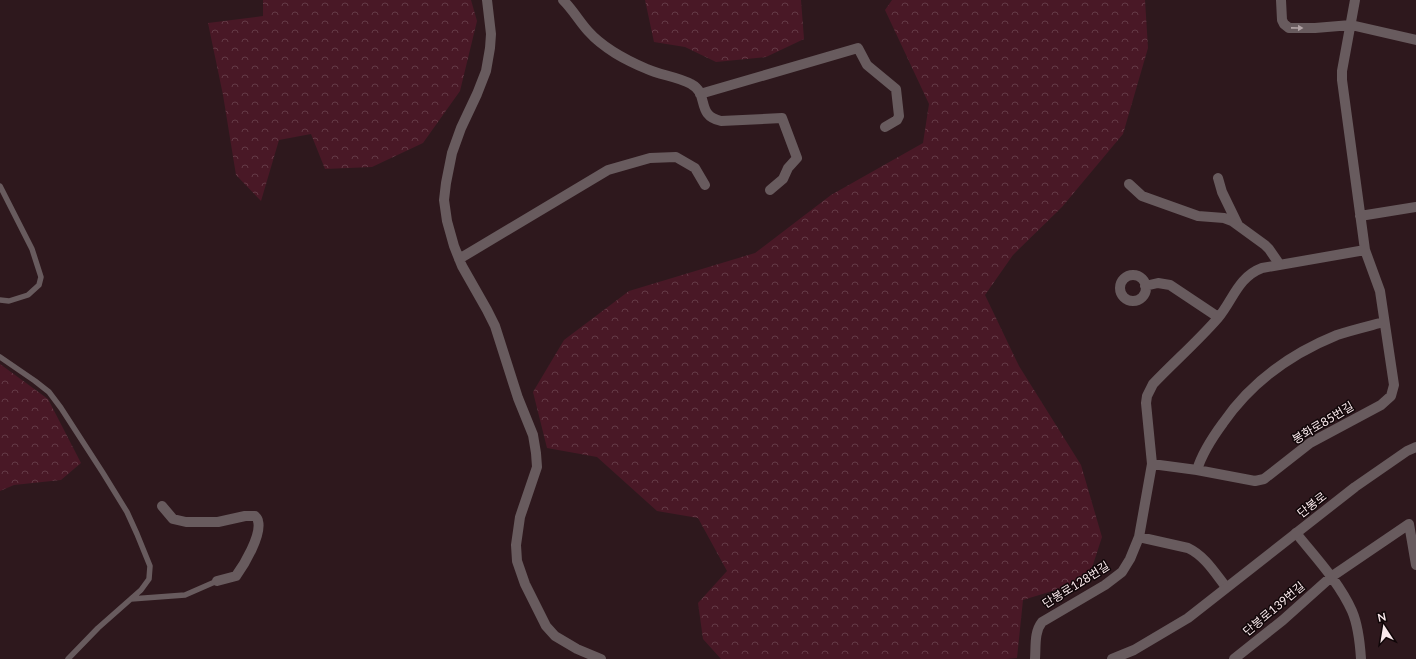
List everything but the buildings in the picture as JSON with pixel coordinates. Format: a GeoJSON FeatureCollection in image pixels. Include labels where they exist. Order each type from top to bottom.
{"type":"FeatureCollection","features":[{"type":"Feature","properties":{"kind":"street"},"geometry":{"type":"LineString","coordinates":[[487,0],[491,34],[486,71],[461,128],[452,153],[444,200],[447,221],[459,259],[495,326],[518,398],[533,436],[537,467],[520,517],[516,545],[517,561],[546,626],[555,636],[601,659]]}},
{"type":"Feature","properties":{"kind":"street"},"geometry":{"type":"LineString","coordinates":[[564,0],[588,31],[605,47],[648,70],[691,84],[699,90],[707,115],[713,119],[721,121],[782,118],[797,158],[788,168],[783,179],[770,190]]}},
{"type":"Feature","properties":{"kind":"street"},"geometry":{"type":"LineString","coordinates":[[1281,0],[1282,20],[1289,28],[1315,28],[1350,25],[1416,40]]}},
{"type":"Feature","properties":{"kind":"street","name":"봉화로85번길"},"geometry":{"type":"LineString","coordinates":[[1152,464],[1197,470],[1255,481],[1264,479],[1310,443],[1381,405],[1391,396],[1394,385],[1380,291],[1365,250],[1342,80],[1342,71],[1355,0]]}},
{"type":"Feature","properties":{"kind":"street"},"geometry":{"type":"LineString","coordinates":[[700,94],[858,48],[867,64],[896,89],[899,116],[897,120],[885,127]]}},
{"type":"Feature","properties":{"kind":"street"},"geometry":{"type":"LineString","coordinates":[[459,259],[608,170],[650,158],[676,157],[695,168],[705,185]]}},
{"type":"Feature","properties":{"kind":"street"},"geometry":{"type":"LineString","coordinates":[[1218,178],[1222,192],[1238,225]]}},
{"type":"Feature","properties":{"kind":"street"},"geometry":{"type":"LineString","coordinates":[[1129,184],[1142,196],[1198,216],[1224,218],[1232,221],[1265,245],[1280,265]]}},
{"type":"Feature","properties":{"kind":"street"},"geometry":{"type":"LineString","coordinates":[[1360,216],[1416,208]]}},
{"type":"Feature","properties":{"kind":"street","name":"단봉로128번길"},"geometry":{"type":"LineString","coordinates":[[1035,659],[1036,633],[1042,622],[1105,585],[1122,572],[1130,559],[1139,537],[1152,464],[1146,410],[1147,396],[1153,384],[1218,317],[1245,278],[1252,272],[1262,268],[1365,250]]}},
{"type":"Feature","properties":{"kind":"street"},"geometry":{"type":"LineString","coordinates":[[1146,286],[1158,283],[1170,285],[1218,317]]}},
{"type":"Feature","properties":{"kind":"street"},"geometry":{"type":"LineString","coordinates":[[1197,470],[1200,460],[1211,440],[1236,404],[1259,381],[1282,363],[1307,349],[1338,335],[1384,322]]}},
{"type":"Feature","properties":{"kind":"street","name":"단봉로"},"geometry":{"type":"LineString","coordinates":[[1117,658],[1134,650],[1188,618],[1355,487],[1416,447]]}},
{"type":"Feature","properties":{"kind":"street"},"geometry":{"type":"LineString","coordinates":[[162,506],[173,519],[186,522],[218,522],[245,516],[255,516],[258,521],[257,532],[245,563],[236,576],[217,581]]}},
{"type":"Feature","properties":{"kind":"street","name":"단봉로139번길"},"geometry":{"type":"LineString","coordinates":[[1234,659],[1283,620],[1331,578],[1409,524],[1416,564]]}},
{"type":"Feature","properties":{"kind":"street"},"geometry":{"type":"LineString","coordinates":[[1296,533],[1341,591],[1352,612],[1359,638],[1361,659]]}},
{"type":"Feature","properties":{"kind":"street"},"geometry":{"type":"LineString","coordinates":[[1139,537],[1188,548],[1195,551],[1201,556],[1226,587]]}},
{"type":"Feature","properties":{"kind":"lane"},"geometry":{"type":"LineString","coordinates":[[0,186],[32,249],[41,277],[39,285],[28,295],[9,301],[0,300]]}},
{"type":"Feature","properties":{"kind":"lane"},"geometry":{"type":"LineString","coordinates":[[0,357],[35,380],[49,392],[62,408],[126,512],[150,566],[149,579],[141,590],[98,628],[68,659]]}},
{"type":"Feature","properties":{"kind":"lane"},"geometry":{"type":"LineString","coordinates":[[131,599],[185,595],[217,581]]}},
{"type":"Feature","properties":{"kind":"green space"},"geometry":{"type":"Polygon","coordinates":[[[263,0],[471,0],[477,21],[460,91],[423,143],[372,167],[325,169],[311,134],[279,140],[261,201],[236,175],[223,95],[208,23],[263,16],[263,0]]]}},
{"type":"Feature","properties":{"kind":"green space"},"geometry":{"type":"Polygon","coordinates":[[[645,0],[801,0],[804,39],[766,57],[716,62],[685,47],[654,42],[645,0]]]}},
{"type":"Feature","properties":{"kind":"green space"},"geometry":{"type":"Polygon","coordinates":[[[892,0],[1145,0],[1148,48],[1123,134],[1062,207],[1013,255],[985,295],[1019,366],[1081,465],[1102,537],[1088,580],[1023,600],[1017,658],[721,659],[703,639],[698,603],[727,571],[698,518],[657,511],[597,457],[547,448],[533,392],[564,340],[629,291],[755,253],[831,195],[923,143],[929,104],[885,10],[892,0]]]}},
{"type":"Feature","properties":{"kind":"green space"},"geometry":{"type":"Polygon","coordinates":[[[0,364],[48,399],[81,463],[61,480],[14,485],[0,491],[0,364]]]}}]}
